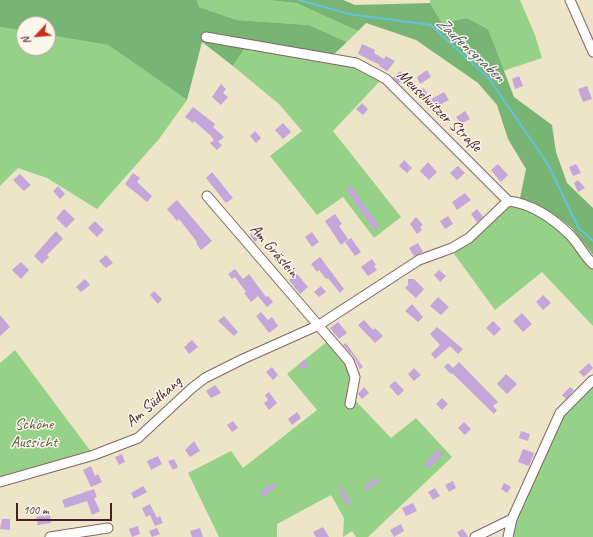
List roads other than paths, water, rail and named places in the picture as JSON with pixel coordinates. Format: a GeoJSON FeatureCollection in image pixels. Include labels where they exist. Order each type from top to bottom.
{"type":"FeatureCollection","features":[{"type":"Feature","properties":{"kind":"street"},"geometry":{"type":"LineString","coordinates":[[570,0],[593,52]]}},
{"type":"Feature","properties":{"kind":"street","name":"Meuselwitzer Straße"},"geometry":{"type":"LineString","coordinates":[[206,37],[356,63],[386,79],[508,201]]}},
{"type":"Feature","properties":{"kind":"street","name":"Am Gräslein"},"geometry":{"type":"LineString","coordinates":[[206,196],[255,254],[319,325]]}},
{"type":"Feature","properties":{"kind":"street"},"geometry":{"type":"LineString","coordinates":[[508,201],[519,202],[539,211],[556,222],[571,236],[593,264]]}},
{"type":"Feature","properties":{"kind":"street","name":"Am Südhang"},"geometry":{"type":"LineString","coordinates":[[0,482],[94,455],[138,438],[192,388],[205,378],[243,359],[319,325],[419,260],[452,248],[469,238],[508,201]]}},
{"type":"Feature","properties":{"kind":"street"},"geometry":{"type":"LineString","coordinates":[[319,325],[351,366],[355,377],[350,404]]}},
{"type":"Feature","properties":{"kind":"street"},"geometry":{"type":"LineString","coordinates":[[508,537],[512,519],[560,413],[593,380]]}},
{"type":"Feature","properties":{"kind":"street"},"geometry":{"type":"LineString","coordinates":[[475,537],[512,519]]}},
{"type":"Feature","properties":{"kind":"street"},"geometry":{"type":"LineString","coordinates":[[50,537],[108,528]]}},
{"type":"Feature","properties":{"kind":"waterway","name":"Zaufensgraben"},"geometry":{"type":"LineString","coordinates":[[299,0],[349,14],[431,25],[490,80],[549,166],[578,227],[593,241]]}},
{"type":"Feature","properties":{"kind":"park label","name":"Schöne Aussicht"},"geometry":{"type":"Point","coordinates":[34,434]}}]}
